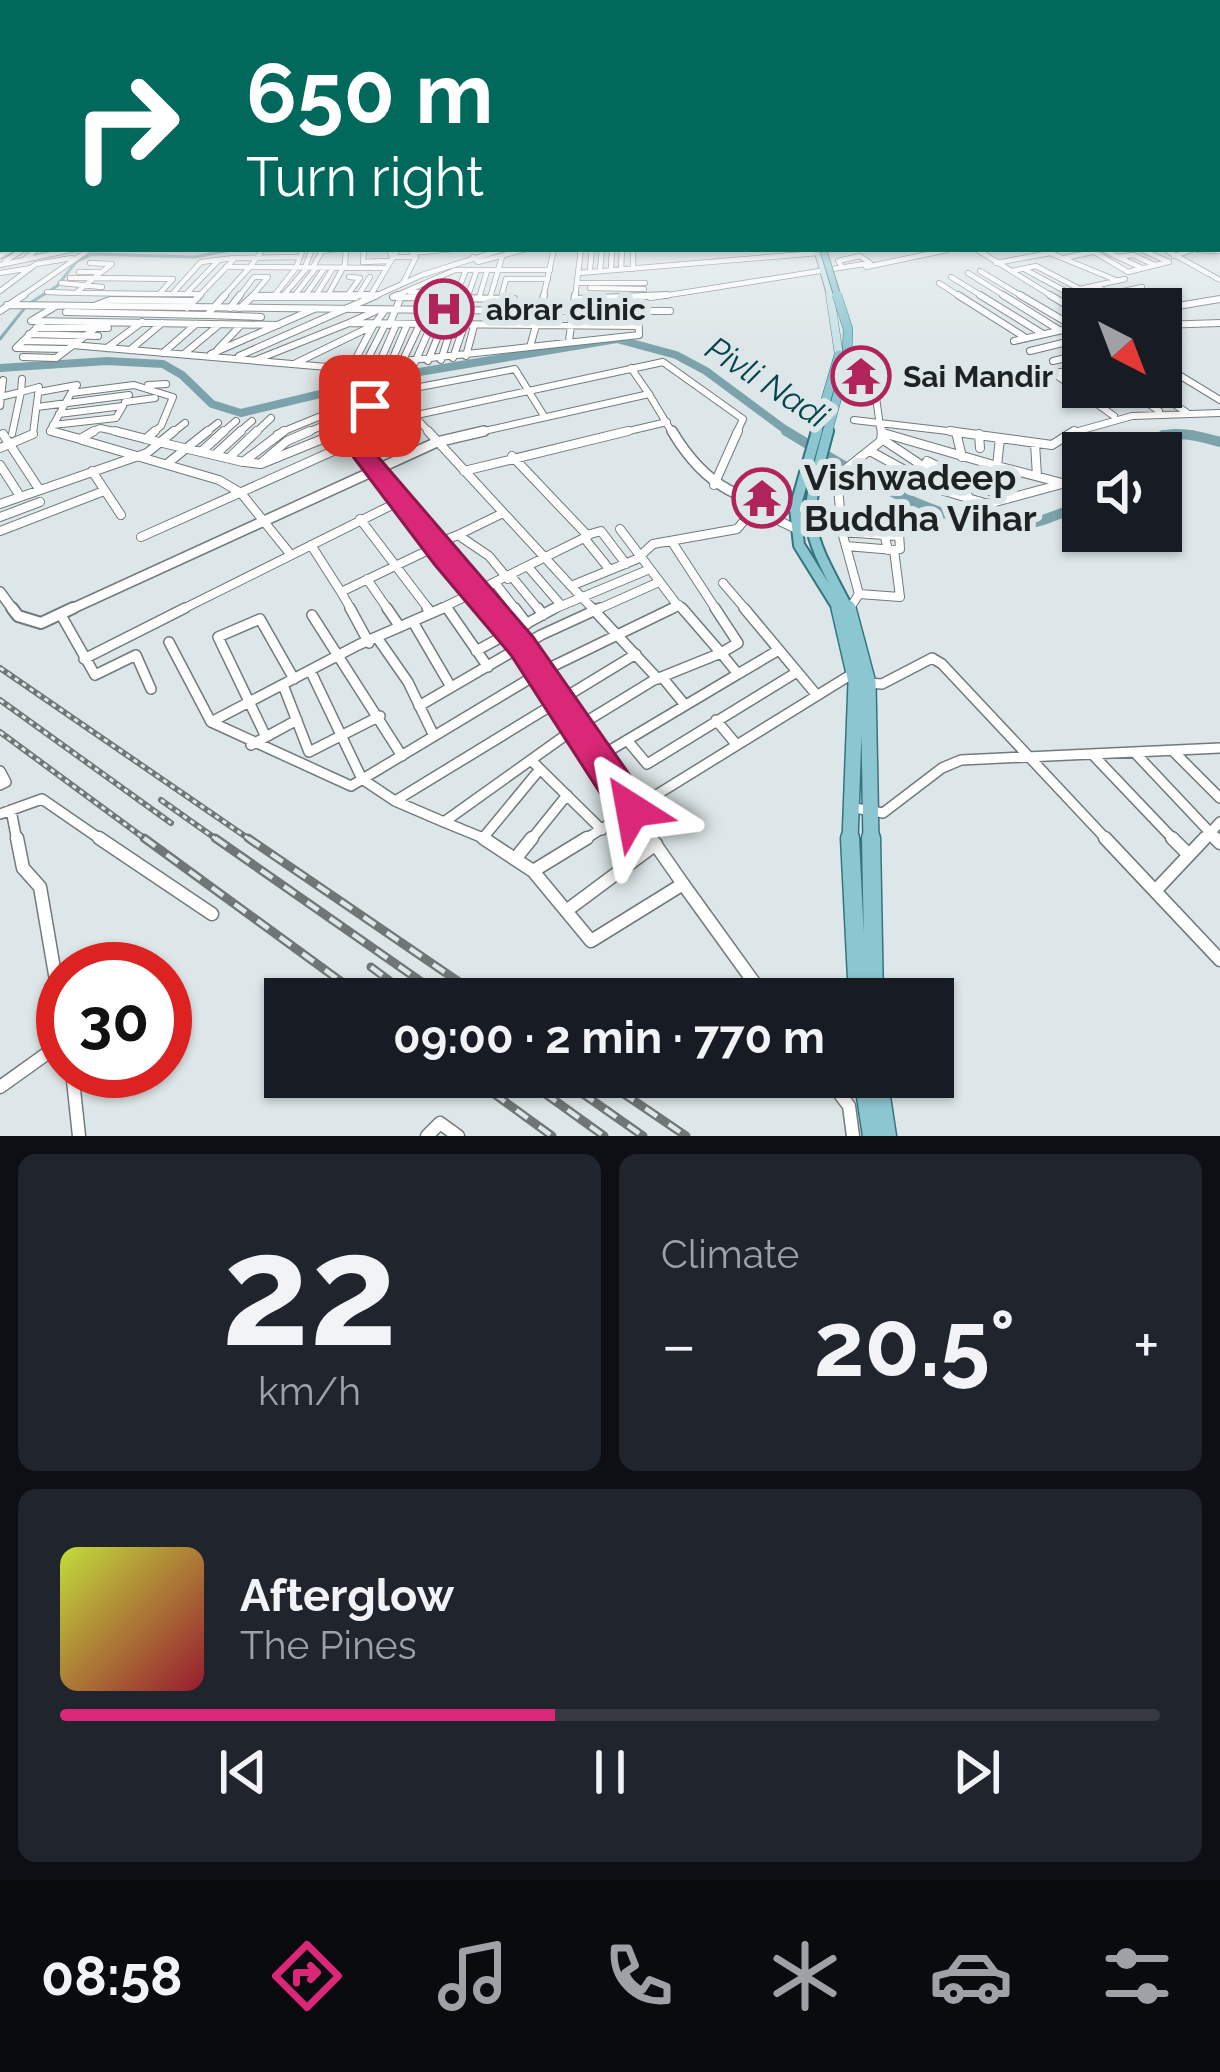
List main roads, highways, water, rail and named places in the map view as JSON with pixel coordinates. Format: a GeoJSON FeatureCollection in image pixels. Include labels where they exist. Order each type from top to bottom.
{"type":"FeatureCollection","features":[{"type":"Feature","properties":{"kind":"main road"},"geometry":{"type":"LineString","coordinates":[[821,252],[850,329],[797,530],[799,544],[838,609],[860,674],[848,807],[857,978]]}},
{"type":"Feature","properties":{"kind":"main road"},"geometry":{"type":"LineString","coordinates":[[821,252],[848,329],[844,357]]}},
{"type":"Feature","properties":{"kind":"main road"},"geometry":{"type":"LineString","coordinates":[[804,509],[814,549],[849,610],[860,674],[873,978]]}},
{"type":"Feature","properties":{"kind":"main road"},"geometry":{"type":"LineString","coordinates":[[866,1098],[872,1136]]}},
{"type":"Feature","properties":{"kind":"main road"},"geometry":{"type":"LineString","coordinates":[[881,1098],[887,1136]]}},
{"type":"Feature","properties":{"kind":"waterway"},"geometry":{"type":"LineString","coordinates":[[0,339],[27,305],[92,254],[195,257],[221,252]]}},
{"type":"Feature","properties":{"kind":"waterway","name":"Pivli Nadi"},"geometry":{"type":"LineString","coordinates":[[0,368],[107,361],[163,364],[212,404],[241,413],[395,376],[617,339],[676,355],[706,371],[791,434]]}},
{"type":"Feature","properties":{"kind":"waterway","name":"Pivli Nadi"},"geometry":{"type":"LineString","coordinates":[[786,431],[898,494],[959,518],[1020,525],[1062,513]]}},
{"type":"Feature","properties":{"kind":"waterway","name":"Pivli Nadi"},"geometry":{"type":"LineString","coordinates":[[1182,434],[1192,434]]}},
{"type":"Feature","properties":{"kind":"waterway","name":"Pivli Nadi"},"geometry":{"type":"LineString","coordinates":[[1182,435],[1220,442]]}},
{"type":"Feature","properties":{"kind":"railway"},"geometry":{"type":"LineString","coordinates":[[0,668],[252,841]]}},
{"type":"Feature","properties":{"kind":"railway"},"geometry":{"type":"LineString","coordinates":[[0,700],[171,823]]}},
{"type":"Feature","properties":{"kind":"railway"},"geometry":{"type":"LineString","coordinates":[[0,732],[148,841]]}},
{"type":"Feature","properties":{"kind":"railway"},"geometry":{"type":"LineString","coordinates":[[161,800],[219,841]]}},
{"type":"Feature","properties":{"kind":"railway"},"geometry":{"type":"LineString","coordinates":[[144,838],[336,978]]}},
{"type":"Feature","properties":{"kind":"railway"},"geometry":{"type":"LineString","coordinates":[[215,838],[416,978]]}},
{"type":"Feature","properties":{"kind":"railway"},"geometry":{"type":"LineString","coordinates":[[248,838],[453,978]]}},
{"type":"Feature","properties":{"kind":"railway"},"geometry":{"type":"LineString","coordinates":[[371,967],[386,978]]}},
{"type":"Feature","properties":{"kind":"railway"},"geometry":{"type":"LineString","coordinates":[[500,1098],[552,1136]]}},
{"type":"Feature","properties":{"kind":"railway"},"geometry":{"type":"LineString","coordinates":[[551,1098],[604,1136]]}},
{"type":"Feature","properties":{"kind":"railway"},"geometry":{"type":"LineString","coordinates":[[589,1098],[643,1136]]}},
{"type":"Feature","properties":{"kind":"railway"},"geometry":{"type":"LineString","coordinates":[[630,1098],[686,1136]]}},
{"type":"Feature","properties":{"kind":"place","name":"abrar clinic"},"geometry":{"type":"Point","coordinates":[444,309]}},
{"type":"Feature","properties":{"kind":"place","name":"Sai Mandir"},"geometry":{"type":"Point","coordinates":[861,376]}},
{"type":"Feature","properties":{"kind":"place","name":"Vishwadeep Buddha Vihar"},"geometry":{"type":"Point","coordinates":[762,498]}}]}
